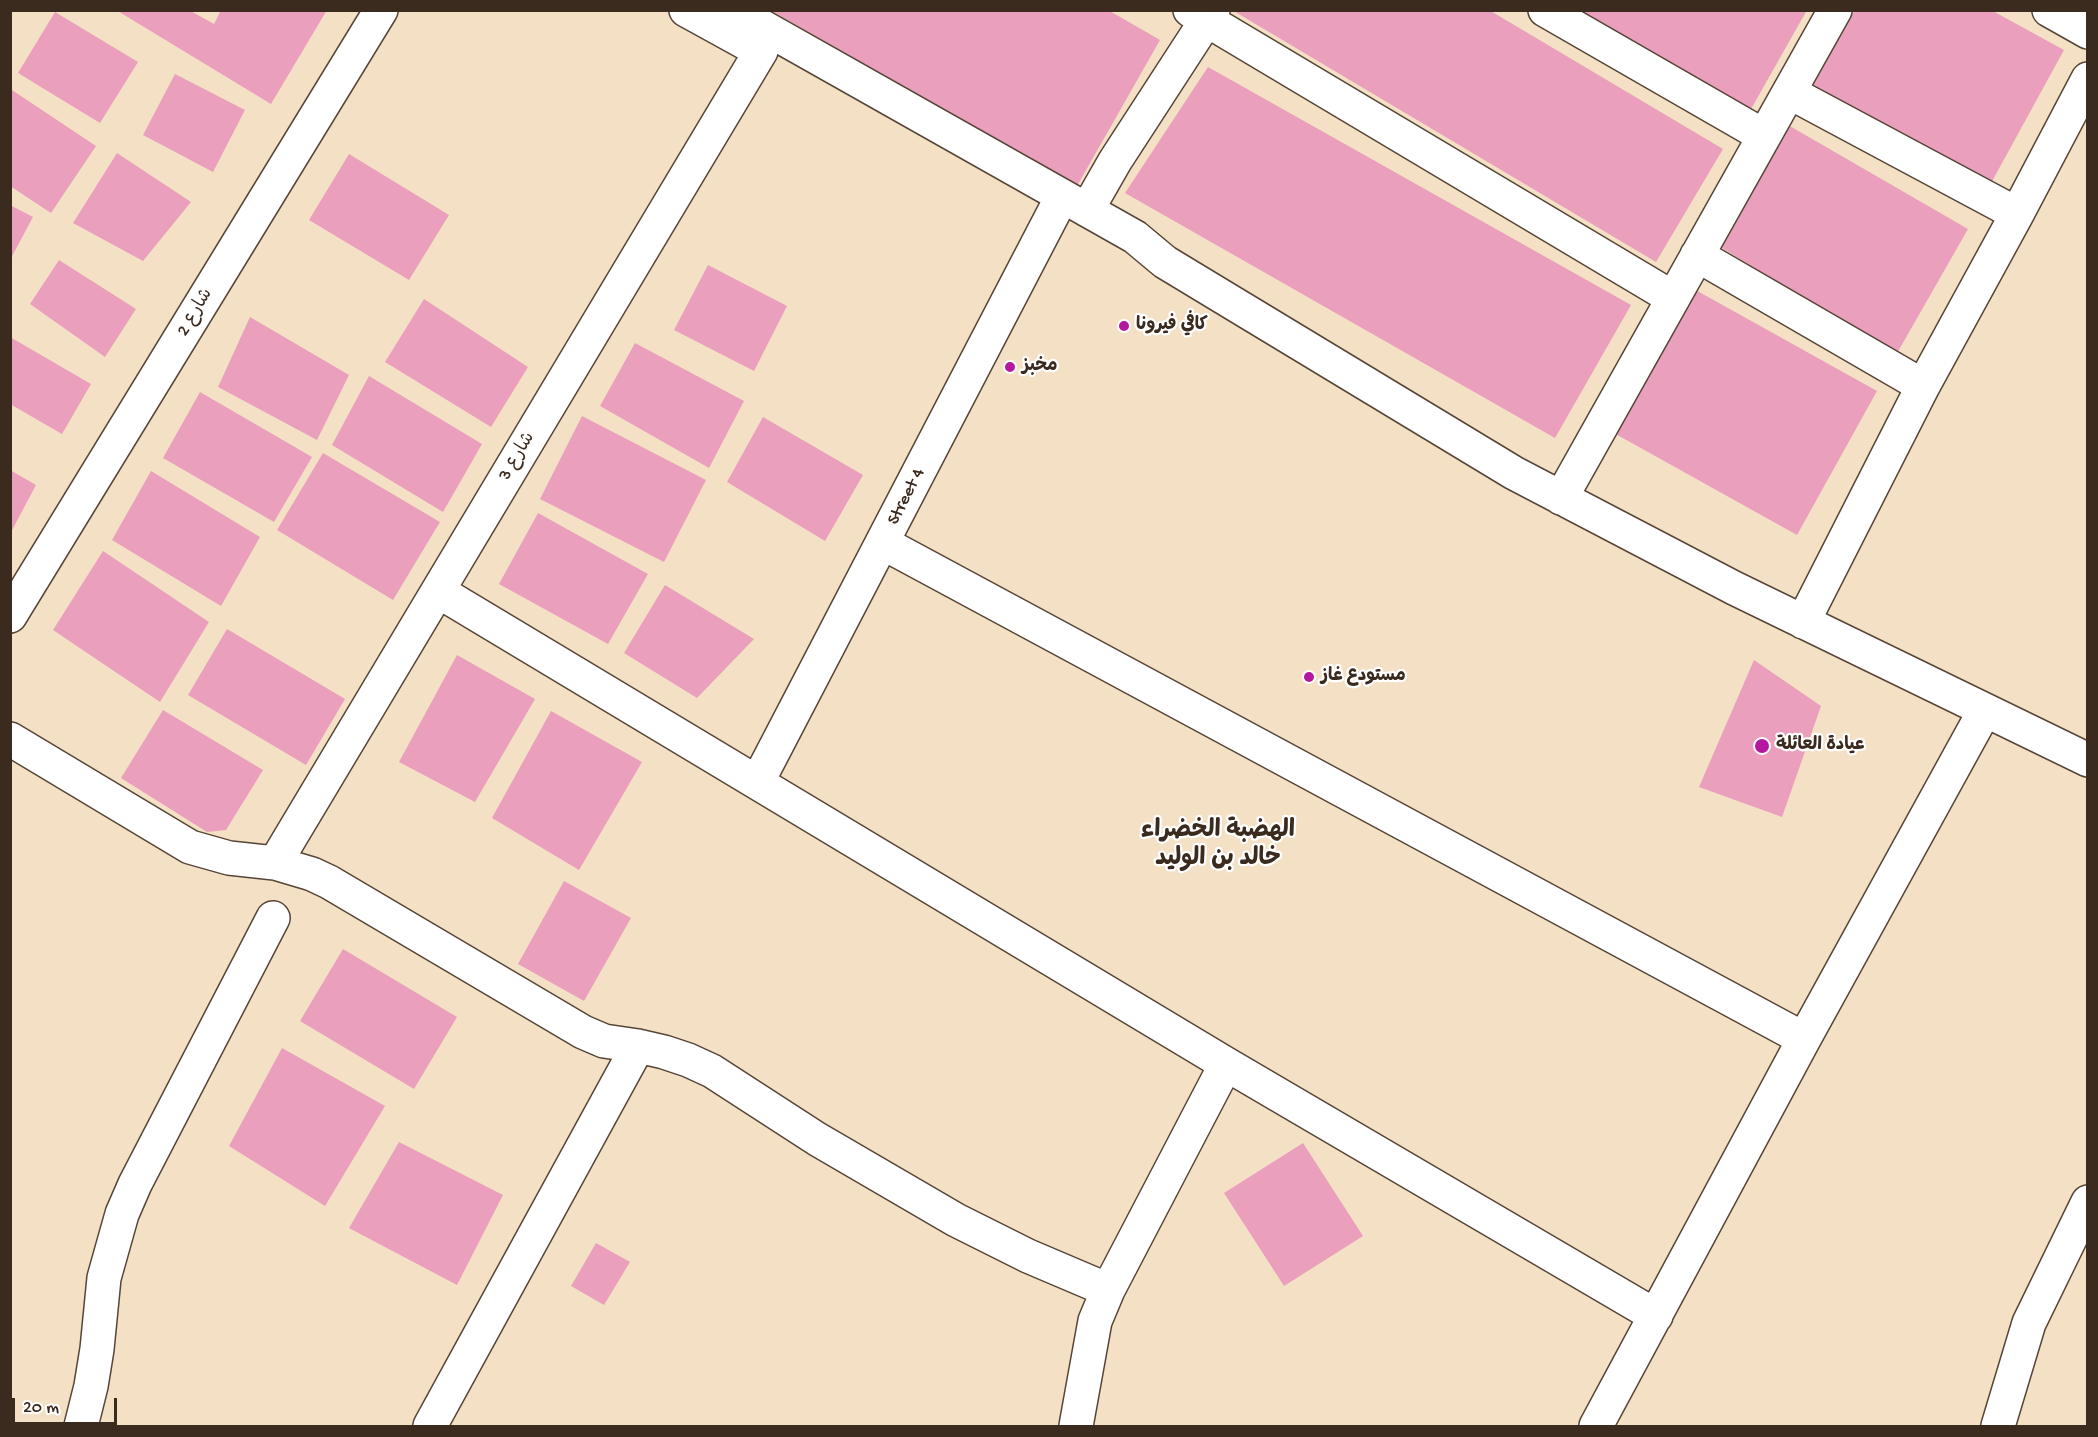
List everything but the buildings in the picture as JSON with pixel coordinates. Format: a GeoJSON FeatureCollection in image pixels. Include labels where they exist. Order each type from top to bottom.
{"type":"FeatureCollection","features":[{"type":"Feature","properties":{"kind":"street","name":"شارع 2"},"geometry":{"type":"LineString","coordinates":[[10,616],[381,10]]}},
{"type":"Feature","properties":{"kind":"street"},"geometry":{"type":"LineString","coordinates":[[686,10],[1054,212],[1127,250],[1145,258],[1165,262]]}},
{"type":"Feature","properties":{"kind":"street"},"geometry":{"type":"LineString","coordinates":[[733,10],[1135,237],[1165,262],[1514,473],[1803,622],[2088,760]]}},
{"type":"Feature","properties":{"kind":"street"},"geometry":{"type":"LineString","coordinates":[[1545,10],[1764,136]]}},
{"type":"Feature","properties":{"kind":"street"},"geometry":{"type":"LineString","coordinates":[[1561,498],[1835,10]]}},
{"type":"Feature","properties":{"kind":"street"},"geometry":{"type":"LineString","coordinates":[[2049,10],[2088,32]]}},
{"type":"Feature","properties":{"kind":"street"},"geometry":{"type":"LineString","coordinates":[[1088,210],[1204,14],[1673,298]]}},
{"type":"Feature","properties":{"kind":"street","name":"شارع 3"},"geometry":{"type":"LineString","coordinates":[[275,863],[761,51]]}},
{"type":"Feature","properties":{"kind":"street"},"geometry":{"type":"LineString","coordinates":[[1803,622],[1923,386],[2088,79]]}},
{"type":"Feature","properties":{"kind":"street"},"geometry":{"type":"LineString","coordinates":[[1789,92],[2017,214]]}},
{"type":"Feature","properties":{"kind":"street","name":"Street 4"},"geometry":{"type":"LineString","coordinates":[[758,781],[1054,212]]}},
{"type":"Feature","properties":{"kind":"street"},"geometry":{"type":"LineString","coordinates":[[1697,255],[1923,386]]}},
{"type":"Feature","properties":{"kind":"street"},"geometry":{"type":"LineString","coordinates":[[883,543],[1804,1039]]}},
{"type":"Feature","properties":{"kind":"street"},"geometry":{"type":"LineString","coordinates":[[438,591],[1226,1064],[1656,1316]]}},
{"type":"Feature","properties":{"kind":"street"},"geometry":{"type":"LineString","coordinates":[[1596,1426],[1804,1039],[1985,710]]}},
{"type":"Feature","properties":{"kind":"street"},"geometry":{"type":"LineString","coordinates":[[10,739],[190,847],[229,858],[275,863],[329,882],[583,1032],[604,1041],[638,1046],[688,1060],[712,1071],[817,1139],[957,1220],[1028,1256],[1108,1290]]}},
{"type":"Feature","properties":{"kind":"street"},"geometry":{"type":"LineString","coordinates":[[81,1426],[97,1349],[104,1278],[122,1214],[135,1184],[273,918]]}},
{"type":"Feature","properties":{"kind":"street"},"geometry":{"type":"LineString","coordinates":[[430,1426],[638,1046]]}},
{"type":"Feature","properties":{"kind":"street"},"geometry":{"type":"LineString","coordinates":[[1076,1426],[1095,1321],[1108,1290],[1226,1064]]}},
{"type":"Feature","properties":{"kind":"street"},"geometry":{"type":"LineString","coordinates":[[1998,1426],[2029,1323],[2088,1203]]}},
{"type":"Feature","properties":{"kind":"place","name":"كافي فيرونا"},"geometry":{"type":"Point","coordinates":[1124,326]}},
{"type":"Feature","properties":{"kind":"place","name":"مخبز"},"geometry":{"type":"Point","coordinates":[1010,367]}},
{"type":"Feature","properties":{"kind":"place","name":"مستودع غاز"},"geometry":{"type":"Point","coordinates":[1309,677]}},
{"type":"Feature","properties":{"kind":"place","name":"عيادة العائلة"},"geometry":{"type":"Point","coordinates":[1762,746]}},
{"type":"Feature","properties":{"kind":"district","name":"الهضبة الخضراء خالد بن الوليد"},"geometry":{"type":"Point","coordinates":[1218,846]}}]}
